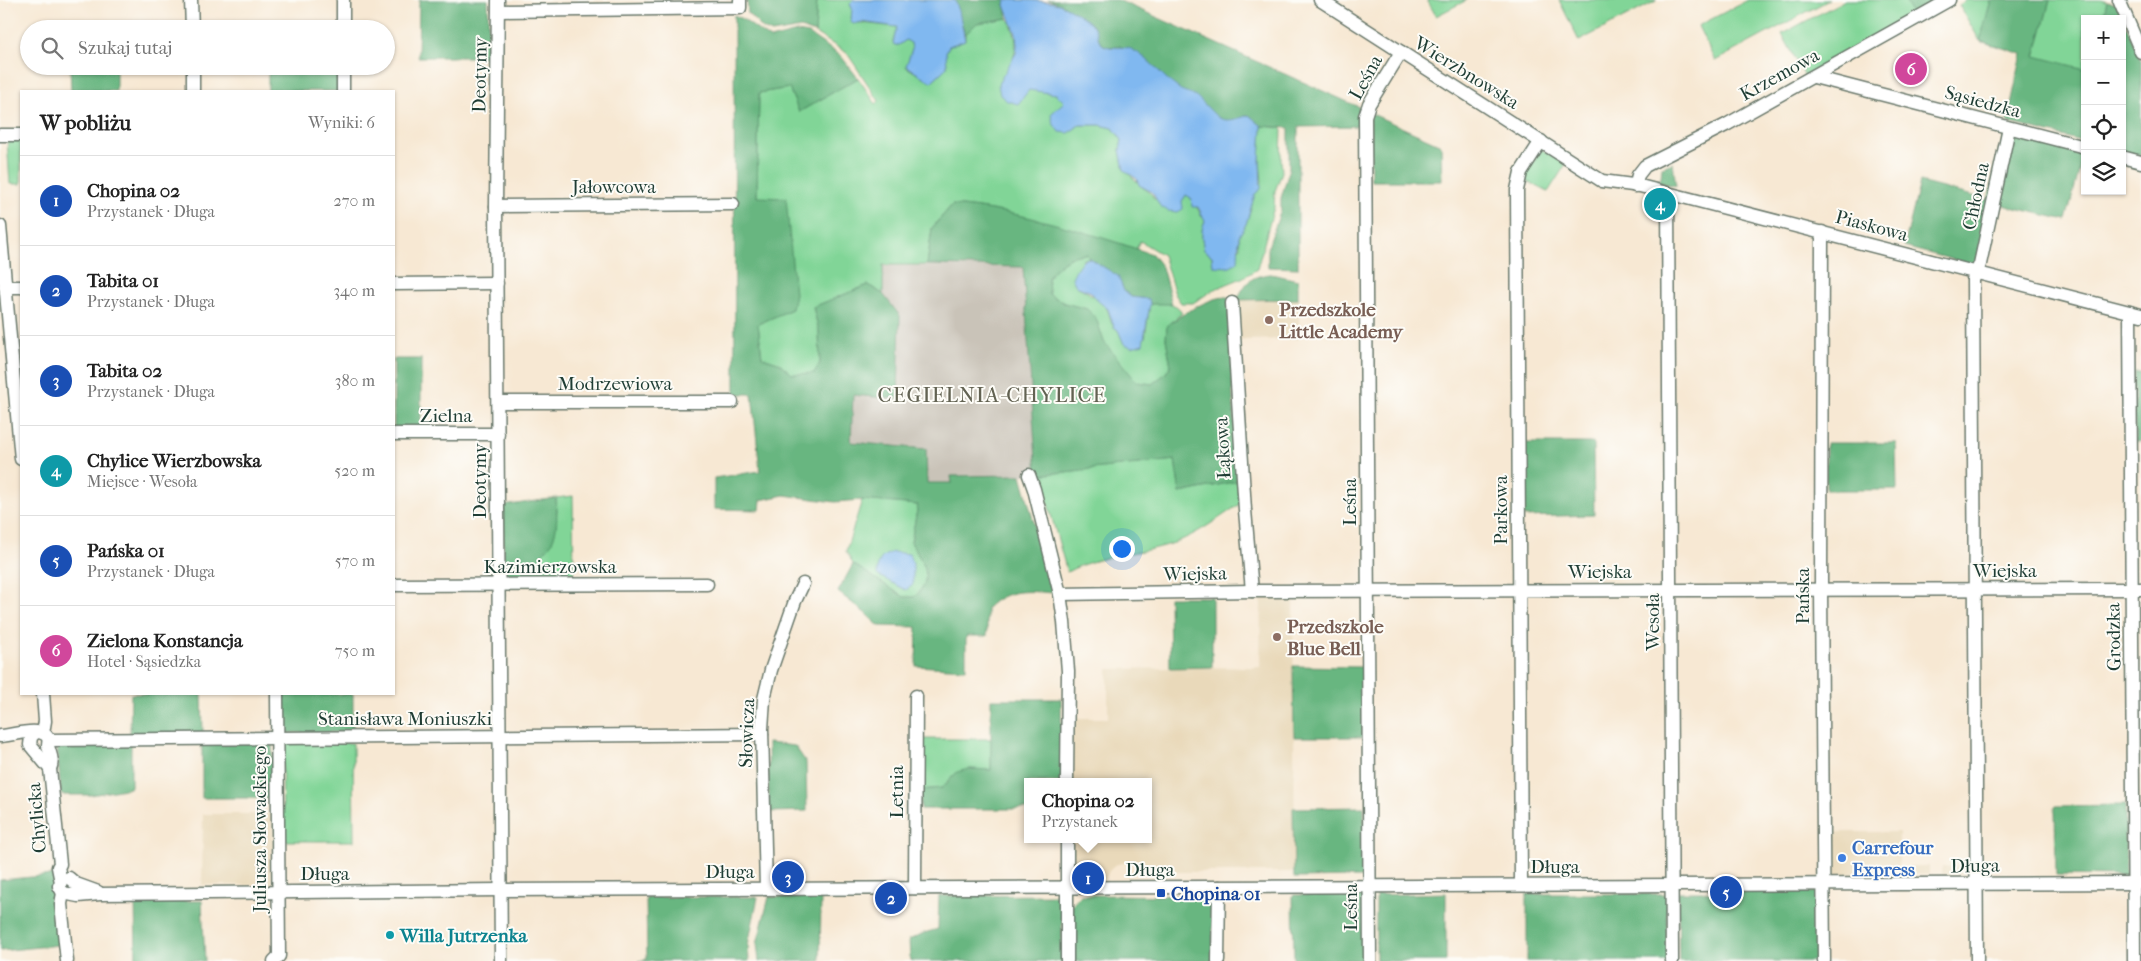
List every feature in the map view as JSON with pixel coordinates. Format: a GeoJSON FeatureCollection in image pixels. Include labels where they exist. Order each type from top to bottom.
{"type":"FeatureCollection","features":[{"type":"Feature","properties":{"kind":"street"},"geometry":{"type":"LineString","coordinates":[[192,0],[192,20]]}},
{"type":"Feature","properties":{"kind":"street"},"geometry":{"type":"LineString","coordinates":[[343,0],[343,20]]}},
{"type":"Feature","properties":{"kind":"street","name":"Wierzbnowska"},"geometry":{"type":"LineString","coordinates":[[1320,0],[1593,175]]}},
{"type":"Feature","properties":{"kind":"street","name":"Krzemowa"},"geometry":{"type":"LineString","coordinates":[[1635,186],[1638,175],[1645,166],[1814,77],[1949,0]]}},
{"type":"Feature","properties":{"kind":"street"},"geometry":{"type":"LineString","coordinates":[[2119,0],[2141,52]]}},
{"type":"Feature","properties":{"kind":"street"},"geometry":{"type":"LineString","coordinates":[[498,5],[740,4]]}},
{"type":"Feature","properties":{"kind":"street","name":"Deotymy"},"geometry":{"type":"LineString","coordinates":[[498,5],[496,206],[501,961]]}},
{"type":"Feature","properties":{"kind":"street","name":"Leśna"},"geometry":{"type":"LineString","coordinates":[[1370,961],[1365,116],[1369,104],[1401,52]]}},
{"type":"Feature","properties":{"kind":"street"},"geometry":{"type":"LineString","coordinates":[[1833,66],[1840,84]]}},
{"type":"Feature","properties":{"kind":"street"},"geometry":{"type":"LineString","coordinates":[[192,75],[193,90]]}},
{"type":"Feature","properties":{"kind":"street"},"geometry":{"type":"LineString","coordinates":[[343,75],[343,90]]}},
{"type":"Feature","properties":{"kind":"street","name":"Sąsiedzka"},"geometry":{"type":"LineString","coordinates":[[1814,77],[2081,146]]}},
{"type":"Feature","properties":{"kind":"street","name":"Chłodna"},"geometry":{"type":"LineString","coordinates":[[1977,961],[1973,280],[1980,264],[2009,128]]}},
{"type":"Feature","properties":{"kind":"street"},"geometry":{"type":"LineString","coordinates":[[0,135],[20,135]]}},
{"type":"Feature","properties":{"kind":"street","name":"Parkowa"},"geometry":{"type":"LineString","coordinates":[[1521,885],[1517,190],[1521,172],[1540,141]]}},
{"type":"Feature","properties":{"kind":"street"},"geometry":{"type":"LineString","coordinates":[[2126,158],[2141,162]]}},
{"type":"Feature","properties":{"kind":"street","name":"Piaskowa"},"geometry":{"type":"LineString","coordinates":[[1593,175],[1602,181],[1635,186],[1822,232],[2136,314]]}},
{"type":"Feature","properties":{"kind":"street","name":"Wesoła"},"geometry":{"type":"LineString","coordinates":[[1668,194],[1672,961]]}},
{"type":"Feature","properties":{"kind":"street","name":"Jałowcowa"},"geometry":{"type":"LineString","coordinates":[[496,206],[733,204]]}},
{"type":"Feature","properties":{"kind":"street"},"geometry":{"type":"LineString","coordinates":[[0,226],[4,294],[20,437]]}},
{"type":"Feature","properties":{"kind":"street","name":"Pańska"},"geometry":{"type":"LineString","coordinates":[[1822,232],[1821,589],[1824,961]]}},
{"type":"Feature","properties":{"kind":"street"},"geometry":{"type":"LineString","coordinates":[[395,284],[497,283]]}},
{"type":"Feature","properties":{"kind":"street"},"geometry":{"type":"LineString","coordinates":[[4,294],[20,287]]}},
{"type":"Feature","properties":{"kind":"street","name":"Łąkowa"},"geometry":{"type":"LineString","coordinates":[[1232,303],[1244,510],[1252,591]]}},
{"type":"Feature","properties":{"kind":"street","name":"Grodzka"},"geometry":{"type":"LineString","coordinates":[[2134,961],[2138,883],[2136,314]]}},
{"type":"Feature","properties":{"kind":"street","name":"Modrzewiowa"},"geometry":{"type":"LineString","coordinates":[[498,402],[732,402]]}},
{"type":"Feature","properties":{"kind":"street","name":"Zielna"},"geometry":{"type":"LineString","coordinates":[[395,434],[498,434]]}},
{"type":"Feature","properties":{"kind":"street"},"geometry":{"type":"LineString","coordinates":[[1029,475],[1060,594],[1068,671],[1068,778]]}},
{"type":"Feature","properties":{"kind":"street","name":"Kazimierzowska"},"geometry":{"type":"LineString","coordinates":[[395,585],[707,584]]}},
{"type":"Feature","properties":{"kind":"street","name":"Słowicza"},"geometry":{"type":"LineString","coordinates":[[766,889],[762,734],[764,699],[771,670],[795,601],[803,584]]}},
{"type":"Feature","properties":{"kind":"street","name":"Wiejska"},"geometry":{"type":"LineString","coordinates":[[1060,594],[1252,591],[2136,589]]}},
{"type":"Feature","properties":{"kind":"street"},"geometry":{"type":"LineString","coordinates":[[40,741],[46,721],[43,695]]}},
{"type":"Feature","properties":{"kind":"street","name":"Juliusza Słowackiego"},"geometry":{"type":"LineString","coordinates":[[274,961],[279,956],[277,695]]}},
{"type":"Feature","properties":{"kind":"street","name":"Letnia"},"geometry":{"type":"LineString","coordinates":[[915,888],[916,696]]}},
{"type":"Feature","properties":{"kind":"street","name":"Stanisława Moniuszki"},"geometry":{"type":"LineString","coordinates":[[2,736],[8,739],[40,741],[278,737],[762,734]]}},
{"type":"Feature","properties":{"kind":"street","name":"Chylicka"},"geometry":{"type":"LineString","coordinates":[[40,741],[50,769],[60,864],[58,869],[68,886],[61,904],[67,961]]}},
{"type":"Feature","properties":{"kind":"street"},"geometry":{"type":"LineString","coordinates":[[1067,843],[1067,961]]}},
{"type":"Feature","properties":{"kind":"street","name":"Długa"},"geometry":{"type":"LineString","coordinates":[[68,886],[100,894],[500,890],[2138,883]]}},
{"type":"Feature","properties":{"kind":"street"},"geometry":{"type":"LineString","coordinates":[[1218,961],[1219,887]]}},
{"type":"Feature","properties":{"kind":"shaded area"},"geometry":{"type":"Polygon","coordinates":[[[883,265],[1023,267],[1037,475],[952,476],[952,483],[927,483],[851,443],[853,395],[898,398],[900,317],[883,294],[883,265]]]}},
{"type":"Feature","properties":{"kind":"shaded area","name":"Przedszkole Little Academy"},"geometry":{"type":"Polygon","coordinates":[[[1298,299],[1300,339],[1240,340],[1237,300],[1298,299]]]}},
{"type":"Feature","properties":{"kind":"shaded area"},"geometry":{"type":"Polygon","coordinates":[[[1261,597],[1293,597],[1295,872],[1155,872],[1146,864],[1121,863],[1115,865],[1109,871],[1105,880],[1093,880],[1093,877],[1071,879],[1071,843],[1152,843],[1152,778],[1071,778],[1071,718],[1108,718],[1108,669],[1260,667],[1261,597]]]}},
{"type":"Feature","properties":{"kind":"shaded area"},"geometry":{"type":"Polygon","coordinates":[[[203,814],[273,814],[273,885],[202,885],[203,814]]]}},
{"type":"Feature","properties":{"kind":"shaded area"},"geometry":{"type":"Polygon","coordinates":[[[1831,832],[1899,832],[1899,868],[1892,867],[1892,872],[1880,872],[1879,869],[1872,869],[1872,872],[1837,875],[1835,867],[1829,864],[1831,832]]]}},
{"type":"Feature","properties":{"kind":"shaded area"},"geometry":{"type":"Polygon","coordinates":[[[1908,866],[1929,866],[1929,875],[1908,874],[1908,866]]]}},
{"type":"Feature","properties":{"kind":"shaded area"},"geometry":{"type":"Polygon","coordinates":[[[1942,866],[1966,868],[1966,875],[1942,875],[1942,866]]]}},
{"type":"Feature","properties":{"kind":"green space"},"geometry":{"type":"Polygon","coordinates":[[[419,0],[488,0],[489,57],[418,57],[419,0]]]}},
{"type":"Feature","properties":{"kind":"green space"},"geometry":{"type":"Polygon","coordinates":[[[747,0],[817,0],[815,33],[801,28],[772,33],[763,29],[748,14],[747,0]]]}},
{"type":"Feature","properties":{"kind":"green space"},"geometry":{"type":"Polygon","coordinates":[[[817,0],[854,0],[850,4],[852,8],[851,22],[897,27],[893,42],[895,45],[899,45],[906,40],[911,42],[912,49],[906,67],[931,82],[947,67],[946,52],[949,46],[965,40],[965,35],[977,23],[1008,18],[1015,37],[1015,52],[1009,67],[998,84],[1056,94],[1064,102],[1061,106],[1069,133],[1079,125],[1100,125],[1113,128],[1122,140],[1120,150],[1124,170],[1150,192],[1154,199],[1182,201],[1186,195],[1191,198],[1205,221],[1202,232],[1204,250],[1212,256],[1212,262],[1240,248],[1239,236],[1246,224],[1255,194],[1262,182],[1260,160],[1262,126],[1282,128],[1282,172],[1275,191],[1274,207],[1257,269],[1242,278],[1215,289],[1193,303],[1181,303],[1175,294],[1163,255],[1140,241],[1136,249],[1022,216],[952,205],[932,228],[927,265],[883,265],[883,294],[868,285],[813,307],[819,331],[820,363],[814,374],[792,374],[778,362],[762,357],[758,324],[792,309],[757,197],[759,93],[789,88],[799,112],[858,78],[876,104],[879,101],[847,53],[815,33],[817,0]]]}},
{"type":"Feature","properties":{"kind":"green space"},"geometry":{"type":"Polygon","coordinates":[[[955,0],[1006,0],[1005,5],[1008,18],[977,23],[965,35],[955,0]]]}},
{"type":"Feature","properties":{"kind":"green space"},"geometry":{"type":"Polygon","coordinates":[[[1048,0],[1118,0],[1359,107],[1359,126],[1298,127],[1298,268],[1268,267],[1268,247],[1281,210],[1281,198],[1289,171],[1289,128],[1262,126],[1249,115],[1230,121],[1217,117],[1189,93],[1181,91],[1120,46],[1107,47],[1100,42],[1094,26],[1061,4],[1048,0]]]}},
{"type":"Feature","properties":{"kind":"green space"},"geometry":{"type":"Polygon","coordinates":[[[1427,0],[1467,0],[1436,16],[1427,0]]]}},
{"type":"Feature","properties":{"kind":"green space"},"geometry":{"type":"Polygon","coordinates":[[[1559,0],[1658,0],[1579,41],[1559,0]]]}},
{"type":"Feature","properties":{"kind":"green space"},"geometry":{"type":"Polygon","coordinates":[[[1748,0],[1829,0],[1715,61],[1698,26],[1748,0]]]}},
{"type":"Feature","properties":{"kind":"green space"},"geometry":{"type":"Polygon","coordinates":[[[1845,0],[1905,0],[1912,14],[1805,76],[1782,34],[1845,0]]]}},
{"type":"Feature","properties":{"kind":"green space"},"geometry":{"type":"Polygon","coordinates":[[[1905,0],[1936,0],[1912,14],[1905,0]]]}},
{"type":"Feature","properties":{"kind":"green space"},"geometry":{"type":"Polygon","coordinates":[[[1967,0],[1991,0],[1980,41],[1959,5],[1967,0]]]}},
{"type":"Feature","properties":{"kind":"green space"},"geometry":{"type":"Polygon","coordinates":[[[1991,0],[2050,0],[2035,56],[2081,68],[2081,141],[2007,122],[2022,54],[1980,41],[1991,0]]]}},
{"type":"Feature","properties":{"kind":"green space"},"geometry":{"type":"Polygon","coordinates":[[[2050,0],[2100,0],[2107,2],[2104,15],[2081,15],[2081,68],[2035,57],[2050,0]]]}},
{"type":"Feature","properties":{"kind":"green space"},"geometry":{"type":"Polygon","coordinates":[[[2107,2],[2117,4],[2122,15],[2104,15],[2107,2]]]}},
{"type":"Feature","properties":{"kind":"green space"},"geometry":{"type":"Polygon","coordinates":[[[734,15],[770,39],[797,32],[809,34],[841,56],[858,78],[799,112],[789,88],[759,93],[757,197],[786,198],[795,294],[792,309],[758,324],[762,357],[778,362],[792,374],[814,373],[820,363],[819,331],[813,307],[868,285],[883,294],[900,316],[898,399],[853,395],[851,442],[926,449],[927,483],[952,483],[951,476],[1021,475],[1053,593],[1018,592],[1002,597],[987,608],[987,636],[966,636],[966,669],[916,666],[917,627],[879,626],[838,592],[853,564],[904,597],[914,597],[921,590],[926,576],[925,570],[911,542],[918,505],[862,500],[835,502],[784,495],[761,500],[760,510],[714,509],[714,478],[760,471],[752,394],[735,394],[734,15]]]}},
{"type":"Feature","properties":{"kind":"green space"},"geometry":{"type":"Polygon","coordinates":[[[2126,25],[2141,61],[2141,156],[2126,153],[2126,25]]]}},
{"type":"Feature","properties":{"kind":"green space"},"geometry":{"type":"Polygon","coordinates":[[[70,75],[116,75],[116,90],[71,90],[70,75]]]}},
{"type":"Feature","properties":{"kind":"green space"},"geometry":{"type":"Polygon","coordinates":[[[268,75],[338,75],[338,90],[268,90],[268,75]]]}},
{"type":"Feature","properties":{"kind":"green space"},"geometry":{"type":"Polygon","coordinates":[[[1370,113],[1441,145],[1442,181],[1371,181],[1370,113]]]}},
{"type":"Feature","properties":{"kind":"green space"},"geometry":{"type":"Polygon","coordinates":[[[2005,132],[2015,137],[2081,152],[2081,164],[2066,220],[1998,204],[1982,267],[1904,247],[1920,182],[1988,200],[2005,132]]]}},
{"type":"Feature","properties":{"kind":"green space"},"geometry":{"type":"Polygon","coordinates":[[[7,140],[20,140],[20,184],[10,184],[7,140]]]}},
{"type":"Feature","properties":{"kind":"green space"},"geometry":{"type":"Polygon","coordinates":[[[1541,149],[1566,164],[1548,192],[1523,179],[1541,149]]]}},
{"type":"Feature","properties":{"kind":"green space"},"geometry":{"type":"Polygon","coordinates":[[[1673,163],[1676,186],[1657,182],[1661,178],[1662,167],[1673,163]]]}},
{"type":"Feature","properties":{"kind":"green space"},"geometry":{"type":"Polygon","coordinates":[[[952,205],[1029,217],[1078,230],[1152,254],[1162,267],[1172,304],[1150,304],[1148,299],[1131,297],[1124,291],[1117,276],[1089,258],[1087,254],[1081,254],[1065,261],[1048,278],[1049,294],[1064,303],[1087,309],[1096,318],[1104,342],[1137,382],[1152,384],[1165,374],[1171,366],[1166,339],[1167,326],[1205,303],[1228,297],[1237,481],[1180,493],[1175,460],[1037,475],[1023,267],[927,265],[932,228],[952,205]]]}},
{"type":"Feature","properties":{"kind":"green space"},"geometry":{"type":"Polygon","coordinates":[[[1076,254],[1087,254],[1089,258],[1083,259],[1076,286],[1103,304],[1124,344],[1145,338],[1150,304],[1164,303],[1177,306],[1180,309],[1182,313],[1167,326],[1166,339],[1171,365],[1165,374],[1152,384],[1136,382],[1104,342],[1096,318],[1087,309],[1064,303],[1049,294],[1048,278],[1057,266],[1076,254]]]}},
{"type":"Feature","properties":{"kind":"green space"},"geometry":{"type":"Polygon","coordinates":[[[1271,274],[1298,280],[1298,299],[1237,300],[1246,284],[1253,278],[1271,274]]]}},
{"type":"Feature","properties":{"kind":"green space"},"geometry":{"type":"Polygon","coordinates":[[[395,359],[421,359],[421,429],[395,429],[395,359]]]}},
{"type":"Feature","properties":{"kind":"green space"},"geometry":{"type":"Polygon","coordinates":[[[2134,372],[2141,372],[2141,442],[2135,442],[2134,372]]]}},
{"type":"Feature","properties":{"kind":"green space"},"geometry":{"type":"Polygon","coordinates":[[[1524,443],[1593,443],[1594,515],[1524,517],[1524,443]]]}},
{"type":"Feature","properties":{"kind":"green space"},"geometry":{"type":"Polygon","coordinates":[[[1826,443],[1896,443],[1897,490],[1826,490],[1826,443]]]}},
{"type":"Feature","properties":{"kind":"green space"},"geometry":{"type":"Polygon","coordinates":[[[1175,460],[1180,493],[1237,481],[1240,504],[1200,530],[1174,543],[1106,558],[1067,572],[1043,486],[1037,475],[1175,460]]]}},
{"type":"Feature","properties":{"kind":"green space"},"geometry":{"type":"Polygon","coordinates":[[[573,496],[574,580],[523,580],[524,575],[534,567],[536,561],[552,541],[557,511],[556,498],[573,496]]]}},
{"type":"Feature","properties":{"kind":"green space"},"geometry":{"type":"Polygon","coordinates":[[[556,498],[557,520],[554,537],[538,559],[533,572],[524,575],[523,580],[504,580],[503,506],[556,498]]]}},
{"type":"Feature","properties":{"kind":"green space"},"geometry":{"type":"Polygon","coordinates":[[[862,500],[918,505],[911,542],[923,563],[926,576],[921,590],[914,597],[904,597],[853,564],[846,551],[862,500]]]}},
{"type":"Feature","properties":{"kind":"green space"},"geometry":{"type":"Polygon","coordinates":[[[1169,597],[1212,597],[1212,667],[1170,668],[1169,597]]]}},
{"type":"Feature","properties":{"kind":"green space"},"geometry":{"type":"Polygon","coordinates":[[[1293,666],[1363,667],[1363,737],[1294,737],[1293,666]]]}},
{"type":"Feature","properties":{"kind":"green space"},"geometry":{"type":"Polygon","coordinates":[[[131,695],[202,695],[203,734],[130,734],[131,695]]]}},
{"type":"Feature","properties":{"kind":"green space"},"geometry":{"type":"Polygon","coordinates":[[[282,695],[353,695],[353,732],[282,733],[282,695]]]}},
{"type":"Feature","properties":{"kind":"green space"},"geometry":{"type":"Polygon","coordinates":[[[991,699],[1061,699],[1062,778],[1024,778],[1024,809],[921,809],[920,790],[942,788],[957,772],[969,769],[991,770],[991,699]]]}},
{"type":"Feature","properties":{"kind":"green space"},"geometry":{"type":"Polygon","coordinates":[[[921,739],[991,739],[991,770],[969,769],[952,777],[942,788],[920,790],[921,739]]]}},
{"type":"Feature","properties":{"kind":"green space"},"geometry":{"type":"Polygon","coordinates":[[[272,743],[273,798],[202,798],[202,744],[272,743]]]}},
{"type":"Feature","properties":{"kind":"green space"},"geometry":{"type":"Polygon","coordinates":[[[282,743],[353,743],[354,841],[283,841],[282,743]]]}},
{"type":"Feature","properties":{"kind":"green space"},"geometry":{"type":"Polygon","coordinates":[[[768,743],[795,746],[806,762],[807,811],[769,812],[768,743]]]}},
{"type":"Feature","properties":{"kind":"green space"},"geometry":{"type":"Polygon","coordinates":[[[131,744],[130,788],[91,795],[61,795],[57,745],[131,744]]]}},
{"type":"Feature","properties":{"kind":"green space"},"geometry":{"type":"Polygon","coordinates":[[[2125,805],[2126,876],[2056,875],[2055,806],[2125,805]]]}},
{"type":"Feature","properties":{"kind":"green space"},"geometry":{"type":"Polygon","coordinates":[[[1364,807],[1365,877],[1294,878],[1293,808],[1364,807]]]}},
{"type":"Feature","properties":{"kind":"green space"},"geometry":{"type":"Polygon","coordinates":[[[53,875],[59,945],[0,951],[0,880],[53,875]]]}},
{"type":"Feature","properties":{"kind":"green space"},"geometry":{"type":"Polygon","coordinates":[[[1678,892],[1818,892],[1818,961],[1679,961],[1678,892]]]}},
{"type":"Feature","properties":{"kind":"green space"},"geometry":{"type":"Polygon","coordinates":[[[1446,893],[1446,961],[1376,961],[1376,895],[1446,893]]]}},
{"type":"Feature","properties":{"kind":"green space"},"geometry":{"type":"Polygon","coordinates":[[[1527,894],[1667,894],[1667,961],[1527,961],[1527,894]]]}},
{"type":"Feature","properties":{"kind":"green space"},"geometry":{"type":"Polygon","coordinates":[[[1062,895],[1062,961],[912,961],[910,959],[909,940],[938,929],[939,896],[1062,895]]]}},
{"type":"Feature","properties":{"kind":"green space"},"geometry":{"type":"Polygon","coordinates":[[[1081,895],[1213,896],[1213,961],[1072,961],[1072,904],[1081,895]]]}},
{"type":"Feature","properties":{"kind":"green space"},"geometry":{"type":"Polygon","coordinates":[[[1293,895],[1364,895],[1365,960],[1294,960],[1293,895]]]}},
{"type":"Feature","properties":{"kind":"green space"},"geometry":{"type":"Polygon","coordinates":[[[646,897],[758,897],[748,945],[749,961],[638,961],[647,959],[646,897]]]}},
{"type":"Feature","properties":{"kind":"green space"},"geometry":{"type":"Polygon","coordinates":[[[769,897],[821,897],[820,961],[759,961],[757,944],[769,897]]]}},
{"type":"Feature","properties":{"kind":"green space"},"geometry":{"type":"Polygon","coordinates":[[[135,901],[202,901],[205,961],[136,961],[135,901]]]}},
{"type":"Feature","properties":{"kind":"water"},"geometry":{"type":"Polygon","coordinates":[[[854,0],[955,0],[965,40],[949,46],[946,52],[947,67],[931,82],[906,66],[912,49],[911,43],[906,40],[899,45],[893,43],[897,27],[862,22],[853,24],[851,22],[852,8],[850,4],[854,0]]]}},
{"type":"Feature","properties":{"kind":"water"},"geometry":{"type":"Polygon","coordinates":[[[1006,0],[1046,2],[1068,8],[1091,24],[1102,44],[1108,47],[1131,49],[1138,53],[1180,90],[1196,96],[1215,115],[1225,120],[1231,120],[1249,115],[1262,126],[1261,189],[1255,194],[1246,224],[1239,236],[1238,262],[1228,267],[1213,266],[1212,256],[1204,250],[1202,232],[1205,221],[1198,207],[1192,207],[1191,198],[1186,195],[1182,201],[1183,209],[1178,212],[1168,211],[1160,206],[1152,192],[1139,185],[1137,179],[1124,170],[1120,150],[1122,140],[1113,128],[1100,125],[1079,125],[1069,133],[1059,132],[1053,123],[1051,114],[1064,102],[1056,94],[1029,90],[1018,104],[1007,101],[1000,95],[998,84],[1016,53],[1017,45],[1016,34],[1005,5],[1006,0]]]}},
{"type":"Feature","properties":{"kind":"water"},"geometry":{"type":"Polygon","coordinates":[[[1089,258],[1118,276],[1124,291],[1131,297],[1149,299],[1150,304],[1143,344],[1132,347],[1124,344],[1118,330],[1114,327],[1108,309],[1091,292],[1076,286],[1072,278],[1081,263],[1089,258]]]}},
{"type":"Feature","properties":{"kind":"water"},"geometry":{"type":"Polygon","coordinates":[[[893,552],[909,554],[913,564],[913,585],[906,590],[877,575],[880,560],[885,555],[893,552]]]}},
{"type":"Feature","properties":{"kind":"place","name":"Zielona Konstancja"},"geometry":{"type":"Point","coordinates":[1911,69]}},
{"type":"Feature","properties":{"kind":"place","name":"Chylice Wierzbowska"},"geometry":{"type":"Point","coordinates":[1660,204]}},
{"type":"Feature","properties":{"kind":"place","name":"Przedszkole Little Academy"},"geometry":{"type":"Point","coordinates":[1269,320]}},
{"type":"Feature","properties":{"kind":"place","name":"Przedszkole Blue Bell"},"geometry":{"type":"Point","coordinates":[1277,637]}},
{"type":"Feature","properties":{"kind":"place","name":"Carrefour Express"},"geometry":{"type":"Point","coordinates":[1842,858]}},
{"type":"Feature","properties":{"kind":"place","name":"Tabita 02"},"geometry":{"type":"Point","coordinates":[788,877]}},
{"type":"Feature","properties":{"kind":"place","name":"Chopina 02"},"geometry":{"type":"Point","coordinates":[1088,878]}},
{"type":"Feature","properties":{"kind":"place","name":"Pańska 01"},"geometry":{"type":"Point","coordinates":[1726,892]}},
{"type":"Feature","properties":{"kind":"place","name":"Chopina 01"},"geometry":{"type":"Point","coordinates":[1161,893]}},
{"type":"Feature","properties":{"kind":"place","name":"Tabita 01"},"geometry":{"type":"Point","coordinates":[891,898]}},
{"type":"Feature","properties":{"kind":"place","name":"Willa Jutrzenka"},"geometry":{"type":"Point","coordinates":[390,935]}},
{"type":"Feature","properties":{"kind":"district","name":"CEGIELNIA-CHYLICE"},"geometry":{"type":"Point","coordinates":[992,395]}}]}
